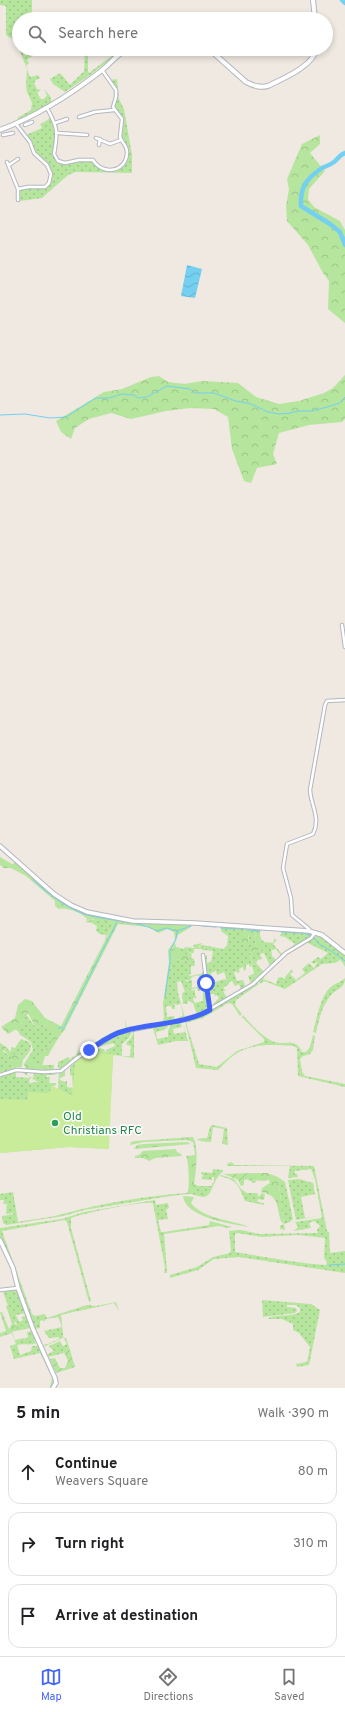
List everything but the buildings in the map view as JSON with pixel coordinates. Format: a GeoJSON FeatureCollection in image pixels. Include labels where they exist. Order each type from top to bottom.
{"type":"FeatureCollection","features":[{"type":"Feature","properties":{"kind":"main road"},"geometry":{"type":"LineString","coordinates":[[314,0],[315,12]]}},
{"type":"Feature","properties":{"kind":"main road"},"geometry":{"type":"LineString","coordinates":[[0,130],[29,121],[102,70],[116,56]]}},
{"type":"Feature","properties":{"kind":"main road"},"geometry":{"type":"LineString","coordinates":[[218,56],[246,82],[252,86],[263,87],[268,86],[299,70],[312,59],[313,56]]}},
{"type":"Feature","properties":{"kind":"street"},"geometry":{"type":"LineString","coordinates":[[47,108],[55,123],[58,134],[54,154],[58,161],[65,164],[79,160],[93,160],[97,166],[106,170],[117,169],[125,160],[126,147],[121,140],[120,133],[122,119],[114,110],[113,104],[116,97],[116,90],[102,70]]}},
{"type":"Feature","properties":{"kind":"street"},"geometry":{"type":"LineString","coordinates":[[79,117],[95,112],[114,110]]}},
{"type":"Feature","properties":{"kind":"street"},"geometry":{"type":"LineString","coordinates":[[55,123],[67,119]]}},
{"type":"Feature","properties":{"kind":"street"},"geometry":{"type":"LineString","coordinates":[[25,125],[29,121]]}},
{"type":"Feature","properties":{"kind":"street"},"geometry":{"type":"LineString","coordinates":[[16,124],[30,142],[34,154],[49,168],[51,174],[49,183],[45,187],[28,187],[18,190]]}},
{"type":"Feature","properties":{"kind":"street"},"geometry":{"type":"LineString","coordinates":[[7,128],[8,134]]}},
{"type":"Feature","properties":{"kind":"street"},"geometry":{"type":"LineString","coordinates":[[3,135],[13,133]]}},
{"type":"Feature","properties":{"kind":"street"},"geometry":{"type":"LineString","coordinates":[[58,134],[87,135]]}},
{"type":"Feature","properties":{"kind":"street"},"geometry":{"type":"LineString","coordinates":[[96,138],[110,144],[121,140]]}},
{"type":"Feature","properties":{"kind":"street"},"geometry":{"type":"LineString","coordinates":[[99,145],[100,139]]}},
{"type":"Feature","properties":{"kind":"street"},"geometry":{"type":"LineString","coordinates":[[9,165],[18,159]]}},
{"type":"Feature","properties":{"kind":"street"},"geometry":{"type":"LineString","coordinates":[[7,162],[18,190],[18,200]]}},
{"type":"Feature","properties":{"kind":"street"},"geometry":{"type":"LineString","coordinates":[[342,625],[345,647]]}},
{"type":"Feature","properties":{"kind":"street"},"geometry":{"type":"LineString","coordinates":[[308,931],[309,929],[292,914],[291,898],[283,868],[284,858],[287,844],[313,834],[317,827],[317,818],[311,800],[310,790],[325,705],[327,701],[330,700],[345,700]]}},
{"type":"Feature","properties":{"kind":"street"},"geometry":{"type":"LineString","coordinates":[[0,846],[54,894],[71,905],[87,912],[137,922],[195,923],[308,931],[326,938],[345,953]]}},
{"type":"Feature","properties":{"kind":"street"},"geometry":{"type":"LineString","coordinates":[[0,1075],[16,1070],[44,1072],[60,1071],[117,1033],[197,1016],[254,984],[284,955],[311,938],[315,933]]}},
{"type":"Feature","properties":{"kind":"street"},"geometry":{"type":"LineString","coordinates":[[203,955],[210,1010]]}},
{"type":"Feature","properties":{"kind":"street"},"geometry":{"type":"LineString","coordinates":[[0,1240],[13,1268],[18,1288],[33,1329],[55,1378],[56,1383],[53,1388]]}},
{"type":"Feature","properties":{"kind":"street"},"geometry":{"type":"LineString","coordinates":[[0,1290],[18,1288]]}},
{"type":"Feature","properties":{"kind":"green space"},"geometry":{"type":"Polygon","coordinates":[[[0,0],[32,0],[32,12],[12,12],[12,39],[6,35],[6,6],[0,5],[0,0]]]}},
{"type":"Feature","properties":{"kind":"green space"},"geometry":{"type":"Polygon","coordinates":[[[22,56],[33,56],[27,59],[29,64],[26,65],[29,75],[31,77],[38,75],[40,78],[34,83],[37,89],[41,90],[37,93],[41,99],[44,99],[47,95],[44,89],[50,96],[52,103],[20,120],[17,118],[31,110],[32,103],[27,92],[27,69],[22,56]]]}},
{"type":"Feature","properties":{"kind":"green space"},"geometry":{"type":"Polygon","coordinates":[[[85,56],[88,56],[89,73],[111,56],[115,56],[65,92],[53,84],[50,79],[60,73],[70,85],[84,71],[85,56]]]}},
{"type":"Feature","properties":{"kind":"green space"},"geometry":{"type":"Polygon","coordinates":[[[117,79],[119,99],[124,109],[132,155],[132,173],[76,172],[68,175],[42,198],[20,201],[19,190],[40,188],[50,184],[50,168],[38,157],[26,135],[42,128],[40,124],[51,117],[56,137],[54,156],[60,163],[79,160],[93,160],[101,169],[117,169],[125,160],[127,150],[120,137],[122,120],[115,109],[117,93],[110,80],[117,79]]]}},
{"type":"Feature","properties":{"kind":"green space"},"geometry":{"type":"Polygon","coordinates":[[[320,135],[320,144],[310,153],[325,171],[309,189],[308,199],[314,207],[340,221],[345,230],[345,323],[328,309],[329,281],[308,245],[287,221],[286,206],[289,189],[287,179],[302,144],[320,135]]]}},
{"type":"Feature","properties":{"kind":"green space"},"geometry":{"type":"Polygon","coordinates":[[[345,375],[345,419],[342,422],[309,425],[279,433],[273,454],[277,464],[257,468],[251,483],[244,481],[232,449],[228,417],[214,409],[190,408],[166,411],[131,419],[111,413],[89,419],[75,428],[71,439],[61,432],[56,421],[104,392],[122,389],[151,377],[159,376],[168,382],[185,384],[202,381],[238,383],[256,397],[279,404],[299,401],[324,393],[333,388],[345,375]]]}},
{"type":"Feature","properties":{"kind":"green space"},"geometry":{"type":"Polygon","coordinates":[[[0,857],[12,864],[17,862],[53,895],[92,915],[133,922],[192,924],[191,927],[178,935],[172,949],[190,956],[190,962],[171,958],[163,1003],[169,962],[168,950],[175,940],[174,932],[167,929],[159,933],[149,927],[118,924],[65,1029],[48,1056],[45,1056],[41,1070],[26,1069],[24,1064],[27,1059],[39,1069],[42,1060],[40,1055],[41,1052],[46,1052],[55,1034],[44,1024],[36,1028],[28,1013],[18,1028],[8,1034],[1,1027],[15,1018],[18,1005],[25,999],[32,1001],[45,1018],[61,1026],[114,923],[89,919],[86,923],[87,919],[78,913],[66,909],[59,909],[55,906],[55,901],[26,876],[11,868],[4,868],[0,865],[0,857]]]}},
{"type":"Feature","properties":{"kind":"green space"},"geometry":{"type":"Polygon","coordinates":[[[89,919],[114,923],[105,939],[106,935],[100,934],[96,931],[97,926],[90,922],[87,923],[89,919]]]}},
{"type":"Feature","properties":{"kind":"green space"},"geometry":{"type":"Polygon","coordinates":[[[221,926],[278,930],[245,929],[249,942],[248,933],[253,933],[256,938],[255,946],[249,953],[262,949],[265,952],[261,940],[264,942],[273,943],[274,939],[277,940],[273,944],[282,954],[295,944],[285,937],[280,936],[282,930],[309,933],[312,935],[281,956],[276,949],[272,950],[271,948],[272,956],[276,960],[270,966],[264,953],[260,954],[262,959],[258,960],[256,963],[264,972],[251,984],[248,976],[254,974],[255,978],[257,971],[250,954],[252,966],[250,967],[249,964],[246,965],[246,970],[244,971],[243,967],[239,969],[240,972],[234,972],[237,981],[243,980],[246,988],[241,990],[239,984],[235,986],[232,981],[229,982],[229,984],[223,988],[226,991],[223,991],[227,998],[215,1006],[213,1004],[219,998],[217,995],[215,996],[214,994],[210,994],[210,990],[208,990],[211,1005],[210,1007],[207,985],[224,979],[227,980],[224,972],[217,975],[216,971],[211,973],[212,979],[207,979],[205,956],[207,955],[207,963],[211,962],[213,951],[194,949],[194,953],[191,953],[192,957],[172,950],[175,943],[176,947],[184,949],[185,947],[195,948],[193,945],[202,943],[200,947],[199,945],[199,948],[203,945],[223,949],[227,946],[228,936],[221,931],[221,926]]]}},
{"type":"Feature","properties":{"kind":"green space"},"geometry":{"type":"Polygon","coordinates":[[[245,929],[260,930],[265,952],[263,952],[262,949],[249,953],[251,954],[260,974],[255,979],[250,954],[244,957],[248,948],[255,946],[256,938],[253,933],[248,933],[248,946],[244,947],[240,937],[245,933],[245,929]]]}},
{"type":"Feature","properties":{"kind":"green space"},"geometry":{"type":"Polygon","coordinates":[[[317,936],[321,936],[345,954],[345,967],[340,960],[335,963],[322,964],[285,989],[264,981],[260,984],[259,980],[265,976],[263,979],[276,984],[278,978],[280,977],[285,979],[292,969],[293,972],[290,974],[296,980],[305,973],[302,969],[309,963],[314,968],[318,961],[314,964],[311,962],[318,957],[321,959],[328,953],[306,942],[317,936]]]}},
{"type":"Feature","properties":{"kind":"green space"},"geometry":{"type":"Polygon","coordinates":[[[190,957],[194,959],[195,966],[191,966],[190,976],[201,974],[204,970],[205,978],[200,979],[199,975],[192,977],[190,980],[185,980],[186,981],[192,980],[192,988],[200,986],[201,981],[205,981],[206,985],[200,987],[200,991],[198,991],[197,988],[186,991],[195,990],[195,995],[197,998],[193,998],[194,1003],[203,1001],[203,991],[206,990],[207,1010],[197,1015],[193,1003],[187,1001],[188,1004],[183,1004],[182,993],[185,992],[181,981],[177,982],[178,993],[185,1018],[179,1020],[179,1017],[183,1016],[181,1004],[176,1005],[174,1003],[175,1009],[172,1009],[171,1006],[166,1006],[167,1017],[174,1016],[175,1020],[116,1032],[90,1048],[60,1070],[58,1067],[58,1062],[69,1057],[71,1061],[71,1058],[74,1056],[76,1057],[75,1055],[78,1052],[76,1050],[80,1052],[108,1035],[126,1028],[125,1020],[127,1027],[162,1022],[164,1018],[163,1003],[171,958],[190,962],[190,957]]]}},
{"type":"Feature","properties":{"kind":"green space"},"geometry":{"type":"Polygon","coordinates":[[[345,978],[344,984],[332,994],[323,1007],[316,1033],[313,1032],[325,995],[332,986],[345,978]]]}},
{"type":"Feature","properties":{"kind":"green space"},"geometry":{"type":"Polygon","coordinates":[[[257,982],[259,984],[236,1000],[235,1005],[242,1014],[240,1016],[232,1004],[228,1003],[203,1018],[186,1023],[199,1064],[217,1067],[237,1051],[264,1042],[264,1039],[242,1017],[243,1015],[256,1030],[268,1039],[276,1043],[296,1044],[302,1052],[306,1052],[310,1047],[313,1035],[315,1036],[313,1050],[310,1054],[303,1056],[300,1059],[302,1072],[305,1076],[345,1084],[345,1087],[298,1076],[297,1048],[294,1046],[266,1045],[252,1047],[236,1054],[218,1070],[196,1068],[185,1021],[204,1014],[257,982]]]}},
{"type":"Feature","properties":{"kind":"green space"},"geometry":{"type":"Polygon","coordinates":[[[26,1014],[36,1028],[44,1024],[56,1034],[42,1060],[41,1070],[43,1065],[54,1065],[52,1071],[39,1070],[37,1066],[27,1059],[33,1050],[31,1042],[19,1034],[19,1032],[15,1029],[22,1023],[26,1014]]]}},
{"type":"Feature","properties":{"kind":"green space"},"geometry":{"type":"Polygon","coordinates":[[[180,1022],[182,1027],[173,1029],[174,1034],[185,1032],[183,1023],[188,1041],[176,1041],[158,1045],[153,1028],[134,1030],[166,1025],[168,1027],[164,1030],[156,1032],[157,1039],[168,1037],[168,1031],[171,1024],[180,1022]]]}},
{"type":"Feature","properties":{"kind":"green space"},"geometry":{"type":"Polygon","coordinates":[[[134,1030],[134,1058],[113,1056],[111,1097],[98,1096],[98,1098],[110,1100],[108,1145],[76,1144],[75,1146],[109,1149],[69,1147],[0,1153],[0,1076],[16,1071],[16,1077],[30,1078],[29,1083],[38,1082],[20,1071],[27,1072],[27,1075],[33,1078],[34,1073],[55,1074],[56,1075],[47,1075],[46,1077],[50,1077],[49,1083],[56,1083],[56,1085],[52,1086],[58,1089],[59,1073],[65,1071],[65,1076],[60,1078],[60,1080],[65,1082],[67,1081],[67,1087],[73,1088],[70,1067],[80,1057],[84,1058],[85,1063],[80,1075],[78,1094],[74,1097],[64,1096],[62,1125],[64,1126],[66,1143],[74,1141],[76,1102],[81,1095],[83,1081],[87,1081],[82,1079],[87,1061],[86,1055],[89,1055],[88,1052],[95,1048],[104,1049],[105,1052],[107,1052],[106,1050],[115,1046],[114,1043],[98,1047],[116,1035],[130,1031],[129,1038],[122,1044],[122,1056],[130,1056],[131,1046],[127,1045],[126,1043],[131,1038],[134,1030]],[[88,1080],[87,1094],[109,1095],[110,1082],[88,1080]],[[30,1094],[29,1137],[57,1138],[58,1095],[30,1094]],[[82,1101],[80,1142],[106,1143],[109,1103],[82,1101]],[[2,1103],[1,1142],[26,1143],[26,1104],[2,1103]]]}},
{"type":"Feature","properties":{"kind":"green space"},"geometry":{"type":"Polygon","coordinates":[[[21,1039],[29,1042],[31,1046],[30,1051],[19,1057],[11,1053],[11,1047],[15,1048],[21,1039]]]}},
{"type":"Feature","properties":{"kind":"green space"},"geometry":{"type":"Polygon","coordinates":[[[0,1043],[19,1057],[30,1051],[23,1060],[22,1067],[13,1068],[9,1064],[12,1059],[5,1051],[0,1049],[0,1043]]]}},
{"type":"Feature","properties":{"kind":"green space"},"geometry":{"type":"Polygon","coordinates":[[[0,1049],[11,1057],[12,1068],[20,1068],[0,1074],[0,1049]]]}},
{"type":"Feature","properties":{"kind":"green space","name":"Old Christians RFC"},"geometry":{"type":"Polygon","coordinates":[[[88,1052],[89,1055],[100,1053],[113,1054],[109,1149],[69,1147],[0,1153],[0,1099],[28,1100],[28,1092],[49,1093],[52,1086],[72,1095],[75,1063],[83,1057],[86,1057],[88,1052]]]}},
{"type":"Feature","properties":{"kind":"green space"},"geometry":{"type":"Polygon","coordinates":[[[212,1125],[227,1128],[228,1145],[222,1144],[224,1129],[213,1127],[211,1142],[200,1141],[197,1139],[207,1138],[212,1125]]]}},
{"type":"Feature","properties":{"kind":"green space"},"geometry":{"type":"Polygon","coordinates":[[[193,1137],[197,1157],[192,1194],[187,1194],[189,1187],[189,1175],[186,1156],[195,1155],[193,1142],[187,1140],[144,1142],[130,1145],[131,1142],[135,1141],[193,1137]]]}},
{"type":"Feature","properties":{"kind":"green space"},"geometry":{"type":"Polygon","coordinates":[[[187,1142],[191,1144],[134,1149],[137,1145],[144,1144],[187,1142]]]}},
{"type":"Feature","properties":{"kind":"green space"},"geometry":{"type":"Polygon","coordinates":[[[176,1149],[182,1156],[155,1158],[149,1161],[143,1158],[135,1158],[135,1156],[139,1155],[143,1151],[176,1149]]]}},
{"type":"Feature","properties":{"kind":"green space"},"geometry":{"type":"Polygon","coordinates":[[[231,1162],[235,1165],[314,1166],[327,1231],[329,1232],[330,1253],[345,1251],[345,1273],[239,1257],[214,1259],[198,1270],[170,1278],[170,1275],[197,1267],[213,1257],[230,1253],[229,1231],[241,1230],[259,1234],[318,1233],[317,1230],[320,1226],[314,1221],[309,1223],[311,1228],[294,1231],[298,1227],[295,1222],[322,1218],[315,1179],[311,1169],[295,1171],[294,1173],[297,1174],[298,1177],[288,1178],[290,1166],[227,1166],[227,1164],[231,1162]],[[237,1233],[235,1234],[235,1252],[326,1265],[327,1262],[324,1258],[325,1238],[298,1235],[262,1237],[237,1233]]]}},
{"type":"Feature","properties":{"kind":"green space"},"geometry":{"type":"Polygon","coordinates":[[[213,1169],[223,1170],[223,1172],[217,1178],[207,1196],[204,1197],[192,1194],[193,1183],[198,1186],[212,1186],[212,1183],[214,1183],[214,1177],[212,1177],[212,1180],[200,1179],[202,1179],[203,1175],[201,1172],[212,1173],[213,1169]]]}},
{"type":"Feature","properties":{"kind":"green space"},"geometry":{"type":"Polygon","coordinates":[[[252,1173],[267,1173],[278,1177],[284,1224],[281,1221],[274,1199],[271,1196],[261,1192],[262,1188],[270,1183],[269,1180],[252,1180],[252,1173]]]}},
{"type":"Feature","properties":{"kind":"green space"},"geometry":{"type":"Polygon","coordinates":[[[252,1173],[252,1178],[256,1181],[255,1183],[252,1183],[246,1179],[244,1180],[244,1185],[241,1186],[238,1180],[224,1174],[252,1173]]]}},
{"type":"Feature","properties":{"kind":"green space"},"geometry":{"type":"Polygon","coordinates":[[[221,1175],[234,1179],[241,1189],[247,1193],[257,1193],[258,1196],[260,1196],[261,1193],[265,1194],[264,1200],[258,1199],[257,1202],[264,1203],[264,1205],[245,1201],[241,1190],[236,1184],[230,1179],[219,1176],[221,1175]]]}},
{"type":"Feature","properties":{"kind":"green space"},"geometry":{"type":"Polygon","coordinates":[[[278,1177],[285,1182],[293,1219],[284,1224],[278,1177]]]}},
{"type":"Feature","properties":{"kind":"green space"},"geometry":{"type":"Polygon","coordinates":[[[299,1179],[313,1183],[315,1194],[301,1197],[305,1218],[319,1216],[296,1220],[288,1180],[299,1179]]]}},
{"type":"Feature","properties":{"kind":"green space"},"geometry":{"type":"Polygon","coordinates":[[[13,1192],[18,1222],[52,1217],[93,1206],[125,1200],[172,1194],[187,1194],[84,1210],[63,1216],[6,1225],[3,1223],[2,1216],[14,1213],[6,1213],[7,1204],[3,1204],[4,1200],[0,1200],[0,1194],[13,1192]]]}},
{"type":"Feature","properties":{"kind":"green space"},"geometry":{"type":"Polygon","coordinates":[[[183,1196],[194,1197],[191,1203],[203,1213],[249,1227],[222,1222],[201,1215],[192,1210],[186,1204],[183,1196]]]}},
{"type":"Feature","properties":{"kind":"green space"},"geometry":{"type":"Polygon","coordinates":[[[155,1200],[156,1205],[168,1203],[169,1208],[166,1210],[168,1219],[158,1220],[161,1232],[164,1232],[167,1273],[164,1273],[165,1268],[153,1203],[112,1208],[71,1218],[71,1228],[91,1301],[89,1302],[67,1222],[65,1220],[2,1231],[32,1314],[35,1316],[45,1314],[47,1318],[87,1305],[96,1306],[116,1302],[119,1311],[114,1303],[61,1315],[63,1337],[65,1337],[43,1347],[45,1344],[59,1339],[59,1337],[49,1338],[44,1331],[62,1327],[58,1317],[46,1319],[44,1322],[43,1320],[40,1321],[40,1328],[35,1329],[8,1253],[0,1237],[0,1228],[62,1219],[84,1212],[155,1200]]]}},
{"type":"Feature","properties":{"kind":"green space"},"geometry":{"type":"Polygon","coordinates":[[[210,1221],[232,1227],[228,1228],[219,1226],[164,1234],[164,1232],[209,1225],[210,1221]]]}},
{"type":"Feature","properties":{"kind":"green space"},"geometry":{"type":"Polygon","coordinates":[[[284,1224],[285,1230],[280,1229],[280,1226],[284,1224]]]}},
{"type":"Feature","properties":{"kind":"green space"},"geometry":{"type":"Polygon","coordinates":[[[14,1290],[18,1291],[26,1313],[16,1315],[19,1322],[23,1320],[22,1317],[27,1315],[30,1324],[17,1328],[15,1325],[17,1324],[14,1322],[3,1292],[0,1292],[14,1290]]]}},
{"type":"Feature","properties":{"kind":"green space"},"geometry":{"type":"Polygon","coordinates":[[[262,1300],[311,1304],[320,1310],[309,1365],[297,1367],[296,1364],[307,1362],[310,1347],[299,1333],[293,1330],[293,1324],[282,1319],[267,1319],[275,1316],[296,1314],[300,1312],[300,1308],[296,1305],[287,1305],[287,1307],[296,1308],[297,1311],[295,1313],[263,1317],[262,1300]]]}},
{"type":"Feature","properties":{"kind":"green space"},"geometry":{"type":"Polygon","coordinates":[[[9,1305],[16,1327],[30,1324],[31,1328],[0,1334],[6,1331],[0,1312],[2,1312],[9,1329],[12,1324],[6,1306],[9,1305]]]}},
{"type":"Feature","properties":{"kind":"green space"},"geometry":{"type":"Polygon","coordinates":[[[12,1331],[15,1340],[25,1339],[28,1337],[27,1332],[32,1331],[36,1343],[17,1345],[20,1355],[31,1351],[32,1346],[38,1346],[55,1382],[51,1388],[52,1377],[40,1353],[14,1359],[10,1346],[16,1344],[12,1333],[0,1337],[0,1334],[12,1331]]]}},
{"type":"Feature","properties":{"kind":"green space"},"geometry":{"type":"Polygon","coordinates":[[[66,1338],[69,1347],[63,1350],[64,1353],[48,1357],[47,1355],[53,1351],[55,1352],[49,1346],[60,1341],[63,1346],[67,1344],[64,1339],[66,1338]]]}},
{"type":"Feature","properties":{"kind":"green space"},"geometry":{"type":"Polygon","coordinates":[[[69,1347],[75,1367],[56,1373],[50,1359],[55,1358],[60,1368],[65,1368],[68,1361],[63,1350],[69,1347]]]}},
{"type":"Feature","properties":{"kind":"water"},"geometry":{"type":"Polygon","coordinates":[[[187,265],[202,269],[195,298],[181,296],[187,265]]]}},
{"type":"Feature","properties":{"kind":"waterway"},"geometry":{"type":"LineString","coordinates":[[342,0],[345,3]]}},
{"type":"Feature","properties":{"kind":"waterway"},"geometry":{"type":"LineString","coordinates":[[345,153],[332,163],[316,172],[308,180],[303,189],[301,199],[301,206],[340,232],[345,245]]}},
{"type":"Feature","properties":{"kind":"waterway"},"geometry":{"type":"LineString","coordinates":[[0,415],[25,414],[50,418],[66,417],[96,398],[109,398],[122,394],[134,395],[138,398],[147,397],[167,386],[190,389],[195,393],[214,393],[236,401],[251,404],[268,412],[279,414],[298,411],[312,411],[340,403],[345,397]]}},
{"type":"Feature","properties":{"kind":"waterway"},"geometry":{"type":"LineString","coordinates":[[33,880],[57,900],[84,914],[143,925],[156,931],[167,928],[177,931],[191,926]]}},
{"type":"Feature","properties":{"kind":"waterway"},"geometry":{"type":"LineString","coordinates":[[58,1028],[64,1027],[117,922]]}},
{"type":"Feature","properties":{"kind":"waterway"},"geometry":{"type":"LineString","coordinates":[[202,926],[216,927]]}},
{"type":"Feature","properties":{"kind":"waterway"},"geometry":{"type":"LineString","coordinates":[[221,928],[243,929]]}},
{"type":"Feature","properties":{"kind":"waterway"},"geometry":{"type":"LineString","coordinates":[[247,930],[260,931]]}},
{"type":"Feature","properties":{"kind":"waterway"},"geometry":{"type":"LineString","coordinates":[[165,997],[170,951],[176,939],[177,932]]}},
{"type":"Feature","properties":{"kind":"waterway"},"geometry":{"type":"LineString","coordinates":[[282,932],[303,933],[311,936]]}},
{"type":"Feature","properties":{"kind":"waterway"},"geometry":{"type":"LineString","coordinates":[[314,938],[319,944],[345,961]]}},
{"type":"Feature","properties":{"kind":"waterway"},"geometry":{"type":"LineString","coordinates":[[329,1265],[345,1264]]}},
{"type":"Feature","properties":{"kind":"place","name":"Old Christians RFC"},"geometry":{"type":"Point","coordinates":[55,1123]}},
{"type":"Feature","properties":{"kind":"route"},"geometry":{"type":"LineString","coordinates":[[89,1050],[120,1032],[181,1020],[205,1013],[210,1010],[208,1006],[206,983]]}}]}
